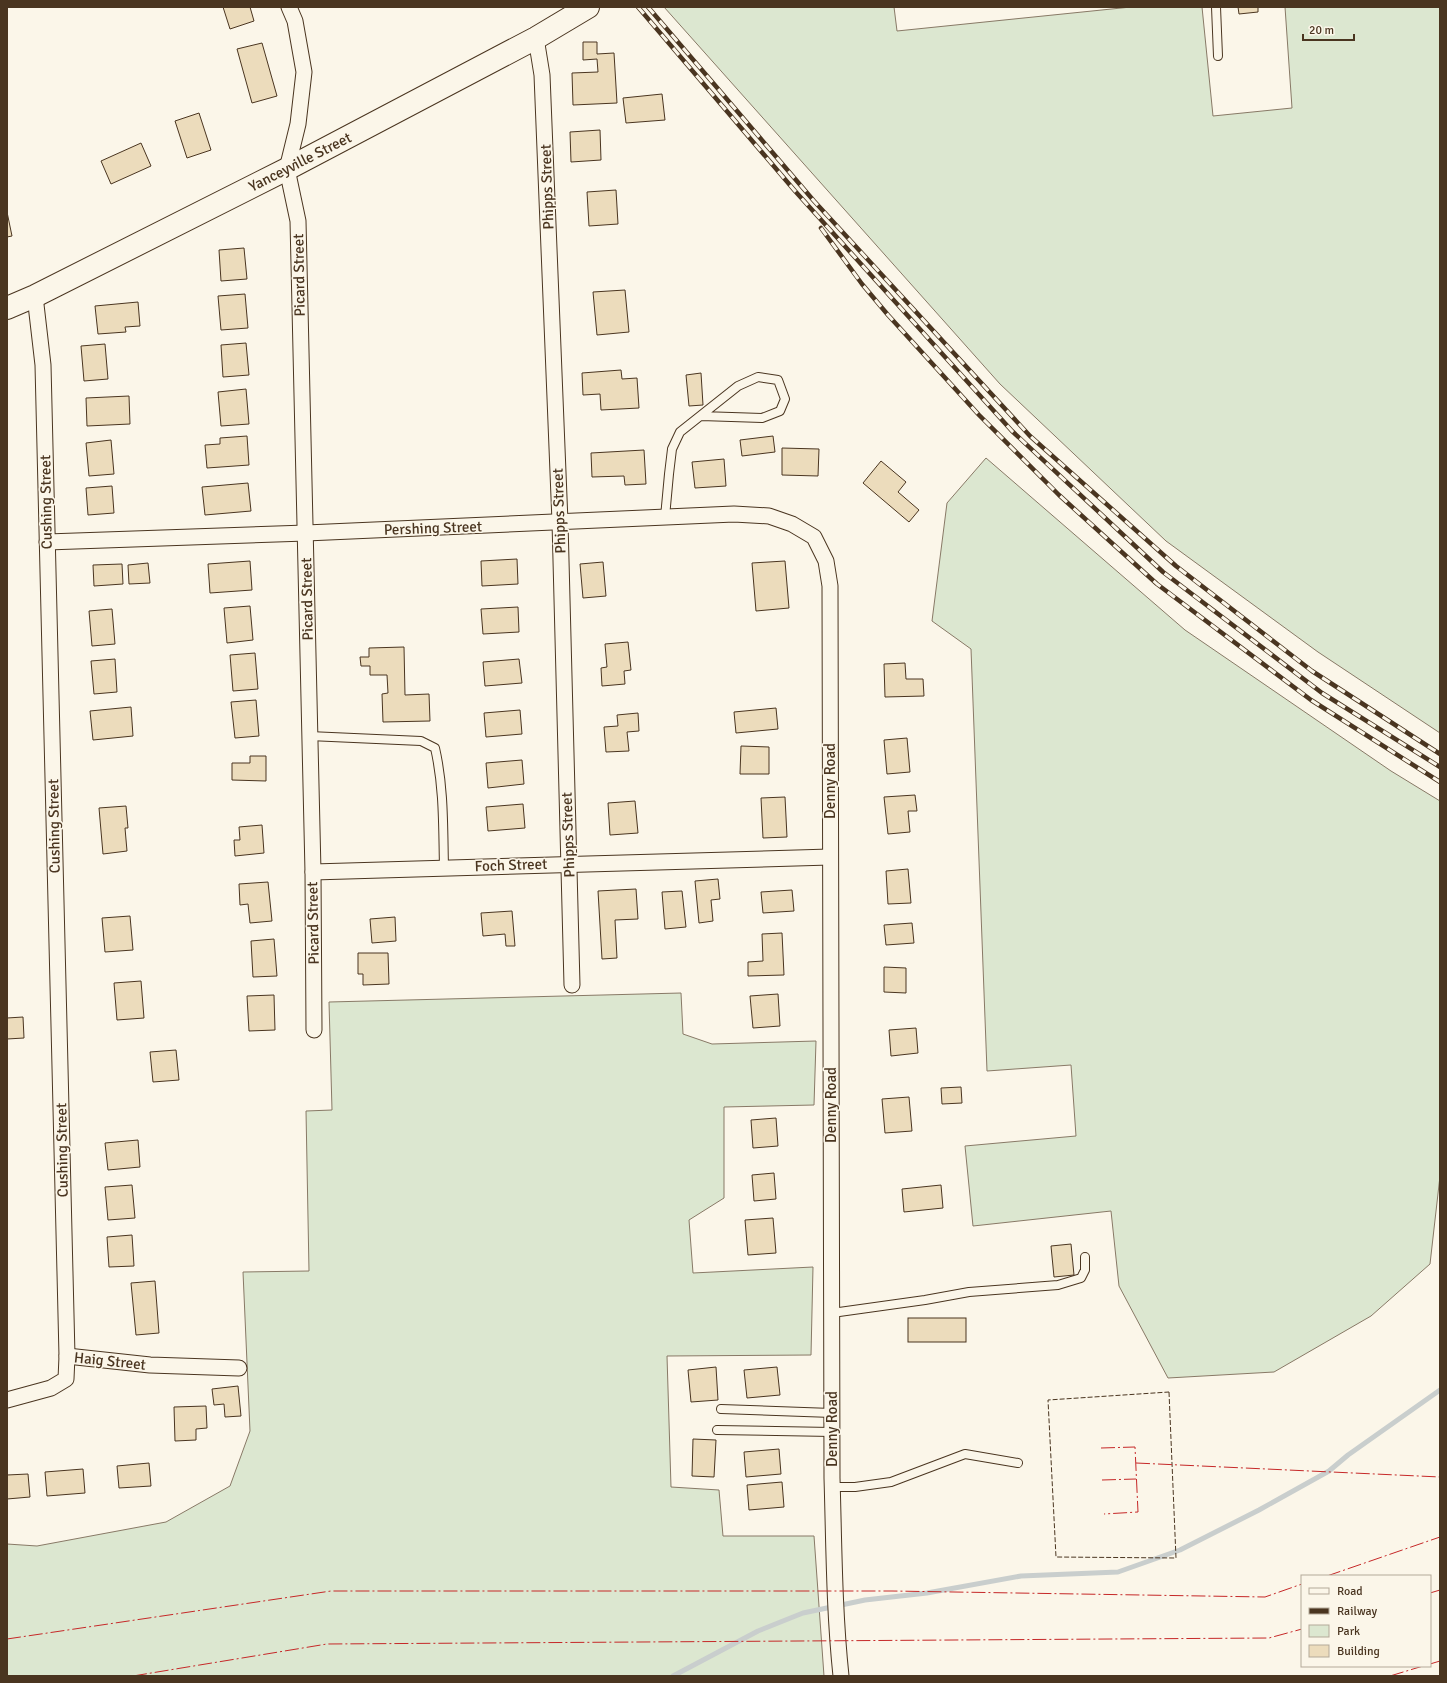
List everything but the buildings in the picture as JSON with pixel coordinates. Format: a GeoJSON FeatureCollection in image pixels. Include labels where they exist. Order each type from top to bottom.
{"type":"FeatureCollection","features":[{"type":"Feature","properties":{"kind":"main road","name":"Yanceyville Street"},"geometry":{"type":"LineString","coordinates":[[7,308],[35,296],[287,169],[536,38],[588,7]]}},
{"type":"Feature","properties":{"kind":"street"},"geometry":{"type":"LineString","coordinates":[[287,169],[298,124],[304,72],[295,21],[289,7]]}},
{"type":"Feature","properties":{"kind":"street","name":"Phipps Street"},"geometry":{"type":"LineString","coordinates":[[536,38],[542,75],[560,522],[572,985]]}},
{"type":"Feature","properties":{"kind":"street","name":"Picard Street"},"geometry":{"type":"LineString","coordinates":[[287,169],[298,221],[313,872],[314,1030]]}},
{"type":"Feature","properties":{"kind":"street","name":"Cushing Street"},"geometry":{"type":"LineString","coordinates":[[35,296],[44,365],[67,1356]]}},
{"type":"Feature","properties":{"kind":"street","name":"Pershing Street"},"geometry":{"type":"LineString","coordinates":[[47,542],[306,533],[734,514],[769,516],[792,524],[814,537]]}},
{"type":"Feature","properties":{"kind":"street","name":"Denny Road"},"geometry":{"type":"LineString","coordinates":[[814,537],[826,561],[830,586],[832,1432],[836,1605],[841,1676]]}},
{"type":"Feature","properties":{"kind":"street","name":"Foch Street"},"geometry":{"type":"LineString","coordinates":[[313,872],[830,857]]}},
{"type":"Feature","properties":{"kind":"street","name":"Haig Street"},"geometry":{"type":"LineString","coordinates":[[7,1400],[51,1388],[66,1379],[67,1356],[150,1366],[239,1368]]}},
{"type":"Feature","properties":{"kind":"lane"},"geometry":{"type":"LineString","coordinates":[[1216,7],[1218,56]]}},
{"type":"Feature","properties":{"kind":"lane"},"geometry":{"type":"LineString","coordinates":[[665,517],[672,449],[680,432],[738,386],[758,377],[778,380],[785,399],[780,411],[762,418],[701,416]]}},
{"type":"Feature","properties":{"kind":"lane"},"geometry":{"type":"LineString","coordinates":[[309,736],[421,740],[435,748],[442,794],[444,868]]}},
{"type":"Feature","properties":{"kind":"lane"},"geometry":{"type":"LineString","coordinates":[[832,1313],[925,1300],[969,1292],[1058,1285],[1081,1278],[1085,1270],[1085,1257]]}},
{"type":"Feature","properties":{"kind":"lane"},"geometry":{"type":"LineString","coordinates":[[721,1409],[832,1413]]}},
{"type":"Feature","properties":{"kind":"lane"},"geometry":{"type":"LineString","coordinates":[[717,1430],[832,1432]]}},
{"type":"Feature","properties":{"kind":"lane"},"geometry":{"type":"LineString","coordinates":[[833,1487],[854,1487],[891,1482],[965,1454],[1018,1463]]}},
{"type":"Feature","properties":{"kind":"green space"},"geometry":{"type":"Polygon","coordinates":[[[664,7],[894,7],[897,31],[1131,7],[1202,7],[1213,116],[1292,108],[1285,7],[1440,7],[1440,733],[1318,652],[1166,541],[1000,384],[664,7]]]}},
{"type":"Feature","properties":{"kind":"green space"},"geometry":{"type":"Polygon","coordinates":[[[986,458],[1185,630],[1391,771],[1440,801],[1440,1176],[1430,1264],[1371,1316],[1274,1372],[1168,1378],[1119,1286],[1111,1211],[973,1226],[965,1146],[1076,1136],[1071,1065],[987,1071],[971,649],[932,621],[947,503],[986,458]]]}},
{"type":"Feature","properties":{"kind":"green space"},"geometry":{"type":"Polygon","coordinates":[[[681,993],[683,1034],[712,1044],[816,1041],[814,1105],[724,1107],[724,1198],[689,1220],[693,1273],[813,1267],[811,1355],[667,1356],[671,1487],[719,1490],[723,1536],[814,1536],[824,1676],[7,1676],[7,1544],[37,1546],[166,1522],[230,1486],[250,1431],[243,1272],[309,1271],[306,1111],[332,1110],[329,1002],[681,993]]]}},
{"type":"Feature","properties":{"kind":"waterway"},"geometry":{"type":"LineString","coordinates":[[673,1676],[758,1631],[803,1613],[865,1600],[927,1593],[1021,1576],[1118,1572],[1180,1550],[1259,1510],[1329,1471],[1348,1455],[1440,1390]]}},
{"type":"Feature","properties":{"kind":"railway"},"geometry":{"type":"LineString","coordinates":[[638,7],[795,191],[1012,431],[1163,572],[1322,693],[1440,767]]}},
{"type":"Feature","properties":{"kind":"railway"},"geometry":{"type":"LineString","coordinates":[[648,7],[814,201],[1030,436],[1176,566],[1312,671],[1440,754]]}},
{"type":"Feature","properties":{"kind":"railway"},"geometry":{"type":"LineString","coordinates":[[821,228],[862,284],[888,315],[979,415],[1059,495],[1157,584],[1311,700],[1440,782]]}},
{"type":"Feature","properties":{"kind":"fence"},"geometry":{"type":"LineString","coordinates":[[1169,1392],[1176,1558],[1056,1557],[1048,1400],[1169,1392]]}},
{"type":"Feature","properties":{"kind":"power"},"geometry":{"type":"LineString","coordinates":[[1101,1448],[1135,1447],[1138,1512],[1104,1514]]}},
{"type":"Feature","properties":{"kind":"power"},"geometry":{"type":"LineString","coordinates":[[1136,1463],[1440,1477]]}},
{"type":"Feature","properties":{"kind":"power"},"geometry":{"type":"LineString","coordinates":[[1102,1480],[1136,1479]]}},
{"type":"Feature","properties":{"kind":"power"},"geometry":{"type":"LineString","coordinates":[[1330,1575],[1440,1537]]}},
{"type":"Feature","properties":{"kind":"power"},"geometry":{"type":"LineString","coordinates":[[7,1639],[331,1591],[892,1591],[1265,1597],[1301,1584]]}},
{"type":"Feature","properties":{"kind":"power"},"geometry":{"type":"LineString","coordinates":[[1431,1593],[1440,1590]]}},
{"type":"Feature","properties":{"kind":"power"},"geometry":{"type":"LineString","coordinates":[[133,1676],[327,1644],[1269,1638],[1301,1629]]}},
{"type":"Feature","properties":{"kind":"power"},"geometry":{"type":"LineString","coordinates":[[1431,1664],[1440,1661]]}},
{"type":"Feature","properties":{"kind":"power"},"geometry":{"type":"LineString","coordinates":[[1390,1676],[1420,1667]]}}]}
